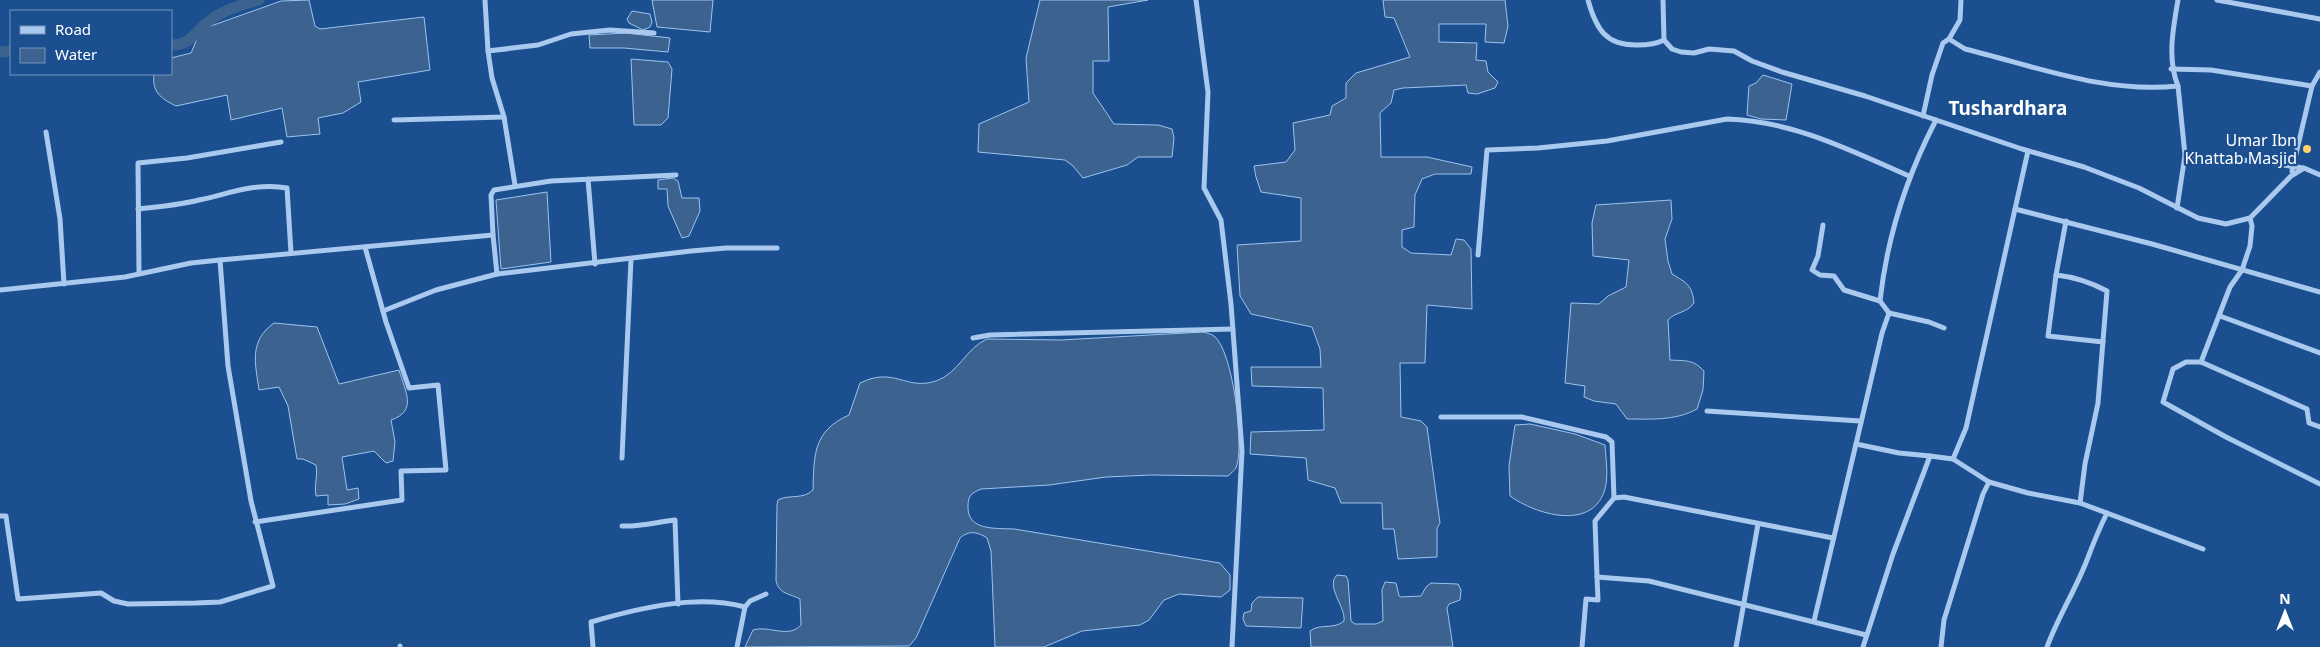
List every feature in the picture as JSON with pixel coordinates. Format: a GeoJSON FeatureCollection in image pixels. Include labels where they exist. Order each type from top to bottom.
{"type":"FeatureCollection","features":[{"type":"Feature","properties":{"kind":"street"},"geometry":{"type":"LineString","coordinates":[[485,0],[488,51],[492,78],[504,117],[515,185]]}},
{"type":"Feature","properties":{"kind":"street"},"geometry":{"type":"LineString","coordinates":[[1196,0],[1208,92],[1204,188],[1221,220],[1233,329],[1242,451],[1232,647]]}},
{"type":"Feature","properties":{"kind":"street"},"geometry":{"type":"LineString","coordinates":[[1588,0],[1595,20],[1604,34],[1615,44],[1643,45],[1664,40]]}},
{"type":"Feature","properties":{"kind":"street"},"geometry":{"type":"LineString","coordinates":[[1663,0],[1664,40],[1672,49],[1694,53],[1708,49],[1734,51],[1752,62],[1782,72],[1865,96],[2028,151],[2084,167],[2139,188],[2198,218],[2226,224],[2250,218],[2291,176],[2304,168]]}},
{"type":"Feature","properties":{"kind":"street"},"geometry":{"type":"LineString","coordinates":[[1923,116],[1932,75],[1944,43],[1950,39],[1960,20],[1961,0]]}},
{"type":"Feature","properties":{"kind":"street"},"geometry":{"type":"LineString","coordinates":[[2177,208],[2185,155],[2178,86],[2171,69],[2178,0]]}},
{"type":"Feature","properties":{"kind":"street"},"geometry":{"type":"LineString","coordinates":[[2217,0],[2320,19]]}},
{"type":"Feature","properties":{"kind":"street"},"geometry":{"type":"LineString","coordinates":[[488,51],[538,45],[571,34],[610,30],[654,33]]}},
{"type":"Feature","properties":{"kind":"street"},"geometry":{"type":"LineString","coordinates":[[1950,39],[1965,49],[2099,84],[2155,88],[2178,86]]}},
{"type":"Feature","properties":{"kind":"street"},"geometry":{"type":"LineString","coordinates":[[2171,69],[2210,70],[2312,86]]}},
{"type":"Feature","properties":{"kind":"street"},"geometry":{"type":"LineString","coordinates":[[2291,176],[2312,86],[2320,72]]}},
{"type":"Feature","properties":{"kind":"street"},"geometry":{"type":"LineString","coordinates":[[394,120],[504,117]]}},
{"type":"Feature","properties":{"kind":"street"},"geometry":{"type":"LineString","coordinates":[[1478,255],[1487,150],[1584,144],[1727,119],[1748,120],[1800,130],[1909,176]]}},
{"type":"Feature","properties":{"kind":"street"},"geometry":{"type":"LineString","coordinates":[[1880,301],[1894,227],[1909,176],[1936,120]]}},
{"type":"Feature","properties":{"kind":"street"},"geometry":{"type":"LineString","coordinates":[[46,132],[60,219],[64,284]]}},
{"type":"Feature","properties":{"kind":"street"},"geometry":{"type":"LineString","coordinates":[[139,273],[138,163],[187,158],[281,142]]}},
{"type":"Feature","properties":{"kind":"street"},"geometry":{"type":"LineString","coordinates":[[1953,459],[1966,428],[2028,151]]}},
{"type":"Feature","properties":{"kind":"street"},"geometry":{"type":"LineString","coordinates":[[2185,155],[2264,162],[2293,168],[2304,168],[2320,175]]}},
{"type":"Feature","properties":{"kind":"street"},"geometry":{"type":"LineString","coordinates":[[497,274],[491,195],[494,190],[515,185],[676,175]]}},
{"type":"Feature","properties":{"kind":"street"},"geometry":{"type":"LineString","coordinates":[[588,179],[595,264]]}},
{"type":"Feature","properties":{"kind":"street"},"geometry":{"type":"LineString","coordinates":[[138,209],[198,201],[244,189],[268,186],[287,188],[291,253]]}},
{"type":"Feature","properties":{"kind":"street"},"geometry":{"type":"LineString","coordinates":[[2015,209],[2066,221],[2320,292]]}},
{"type":"Feature","properties":{"kind":"street"},"geometry":{"type":"LineString","coordinates":[[2201,362],[2230,287],[2242,270],[2250,246],[2252,226],[2250,218]]}},
{"type":"Feature","properties":{"kind":"street"},"geometry":{"type":"LineString","coordinates":[[2066,221],[2056,275],[2048,336],[2103,342]]}},
{"type":"Feature","properties":{"kind":"street"},"geometry":{"type":"LineString","coordinates":[[1823,225],[1818,256],[1812,270],[1820,275],[1834,276],[1844,290],[1880,301],[1889,313],[1928,322],[1944,328]]}},
{"type":"Feature","properties":{"kind":"street"},"geometry":{"type":"LineString","coordinates":[[0,290],[125,277],[220,260],[493,235]]}},
{"type":"Feature","properties":{"kind":"street"},"geometry":{"type":"LineString","coordinates":[[256,522],[402,500],[401,471],[446,470],[438,385],[409,388],[383,311],[365,247]]}},
{"type":"Feature","properties":{"kind":"street"},"geometry":{"type":"LineString","coordinates":[[383,311],[436,290],[497,274],[726,248],[776,248]]}},
{"type":"Feature","properties":{"kind":"street"},"geometry":{"type":"LineString","coordinates":[[622,458],[631,259]]}},
{"type":"Feature","properties":{"kind":"street"},"geometry":{"type":"LineString","coordinates":[[0,516],[6,516],[18,599],[101,593],[114,600],[128,604],[220,602],[273,586],[256,522],[228,366],[220,260]]}},
{"type":"Feature","properties":{"kind":"street"},"geometry":{"type":"LineString","coordinates":[[2056,275],[2082,280],[2106,292],[2098,403],[2085,464],[2080,503]]}},
{"type":"Feature","properties":{"kind":"street"},"geometry":{"type":"LineString","coordinates":[[1814,621],[1860,421],[1889,313]]}},
{"type":"Feature","properties":{"kind":"street"},"geometry":{"type":"LineString","coordinates":[[2220,316],[2320,353]]}},
{"type":"Feature","properties":{"kind":"street"},"geometry":{"type":"LineString","coordinates":[[973,338],[990,335],[1233,329]]}},
{"type":"Feature","properties":{"kind":"street"},"geometry":{"type":"LineString","coordinates":[[2320,427],[2309,423],[2308,409],[2201,362],[2186,362],[2173,369],[2162,402],[2320,484]]}},
{"type":"Feature","properties":{"kind":"street"},"geometry":{"type":"LineString","coordinates":[[1707,411],[1860,421]]}},
{"type":"Feature","properties":{"kind":"street"},"geometry":{"type":"LineString","coordinates":[[1441,417],[1522,417],[1606,437],[1612,442],[1614,498],[1595,522],[1598,600],[1586,599],[1582,647]]}},
{"type":"Feature","properties":{"kind":"street"},"geometry":{"type":"LineString","coordinates":[[1856,444],[1899,453],[1953,459],[1989,482],[2028,493],[2080,503],[2203,549]]}},
{"type":"Feature","properties":{"kind":"street"},"geometry":{"type":"LineString","coordinates":[[1863,647],[1930,456]]}},
{"type":"Feature","properties":{"kind":"street"},"geometry":{"type":"LineString","coordinates":[[1941,647],[1944,620],[1983,494],[1989,482]]}},
{"type":"Feature","properties":{"kind":"street"},"geometry":{"type":"LineString","coordinates":[[1614,498],[1624,497],[1834,538]]}},
{"type":"Feature","properties":{"kind":"street"},"geometry":{"type":"LineString","coordinates":[[2046,647],[2106,513]]}},
{"type":"Feature","properties":{"kind":"street"},"geometry":{"type":"LineString","coordinates":[[622,526],[635,527],[649,523],[675,520],[678,604]]}},
{"type":"Feature","properties":{"kind":"street"},"geometry":{"type":"LineString","coordinates":[[1736,647],[1758,524]]}},
{"type":"Feature","properties":{"kind":"street"},"geometry":{"type":"LineString","coordinates":[[1597,577],[1649,581],[1866,635]]}},
{"type":"Feature","properties":{"kind":"street"},"geometry":{"type":"LineString","coordinates":[[737,647],[744,607],[750,601],[766,594]]}},
{"type":"Feature","properties":{"kind":"street"},"geometry":{"type":"LineString","coordinates":[[593,647],[591,622],[645,608],[678,604],[718,602],[744,607]]}},
{"type":"Feature","properties":{"kind":"water"},"geometry":{"type":"Polygon","coordinates":[[[309,0],[315,26],[320,29],[424,17],[430,70],[358,82],[361,102],[343,113],[318,118],[320,134],[287,137],[282,108],[231,120],[227,95],[176,106],[158,94],[154,85],[154,75],[172,75],[172,58],[191,53],[200,32],[208,27],[281,1],[309,0]]]}},
{"type":"Feature","properties":{"kind":"water"},"geometry":{"type":"Polygon","coordinates":[[[652,0],[713,0],[710,32],[657,27],[652,0]]]}},
{"type":"Feature","properties":{"kind":"water"},"geometry":{"type":"Polygon","coordinates":[[[1040,0],[1148,0],[1108,7],[1109,61],[1093,61],[1093,93],[1114,124],[1158,125],[1172,129],[1174,138],[1172,157],[1138,157],[1127,165],[1083,178],[1065,160],[978,152],[979,124],[1029,102],[1026,58],[1040,0]]]}},
{"type":"Feature","properties":{"kind":"water"},"geometry":{"type":"Polygon","coordinates":[[[1383,0],[1505,0],[1508,26],[1504,43],[1485,42],[1486,24],[1439,24],[1439,42],[1477,43],[1476,60],[1486,61],[1488,72],[1498,82],[1495,88],[1477,94],[1468,93],[1466,85],[1403,88],[1394,90],[1391,103],[1380,113],[1381,157],[1427,157],[1472,167],[1471,174],[1435,174],[1422,179],[1415,195],[1414,227],[1402,230],[1402,247],[1411,253],[1451,255],[1456,239],[1464,240],[1471,249],[1472,309],[1427,305],[1425,363],[1400,363],[1401,417],[1421,421],[1427,427],[1440,523],[1437,528],[1437,557],[1398,559],[1394,529],[1383,529],[1382,503],[1341,503],[1335,488],[1308,480],[1306,458],[1250,454],[1251,432],[1324,430],[1323,388],[1252,386],[1251,367],[1321,367],[1320,349],[1312,327],[1251,314],[1240,296],[1237,245],[1301,241],[1301,198],[1261,192],[1254,166],[1286,162],[1295,150],[1293,123],[1330,115],[1332,106],[1346,98],[1346,83],[1356,73],[1410,57],[1394,18],[1385,17],[1383,0]]]}},
{"type":"Feature","properties":{"kind":"water"},"geometry":{"type":"Polygon","coordinates":[[[632,11],[650,14],[652,22],[650,27],[643,30],[629,23],[627,19],[632,11]]]}},
{"type":"Feature","properties":{"kind":"water"},"geometry":{"type":"Polygon","coordinates":[[[626,33],[670,38],[668,52],[624,48],[590,48],[589,35],[626,33]]]}},
{"type":"Feature","properties":{"kind":"water"},"geometry":{"type":"Polygon","coordinates":[[[631,59],[668,62],[672,69],[668,118],[661,125],[634,125],[631,59]]]}},
{"type":"Feature","properties":{"kind":"water"},"geometry":{"type":"Polygon","coordinates":[[[1763,75],[1792,84],[1786,120],[1761,119],[1747,115],[1749,86],[1756,83],[1763,75]]]}},
{"type":"Feature","properties":{"kind":"water"},"geometry":{"type":"Polygon","coordinates":[[[673,178],[678,181],[682,198],[699,198],[700,211],[689,236],[682,238],[668,206],[667,189],[658,189],[658,180],[673,178]]]}},
{"type":"Feature","properties":{"kind":"water"},"geometry":{"type":"Polygon","coordinates":[[[547,192],[551,262],[501,269],[496,200],[547,192]]]}},
{"type":"Feature","properties":{"kind":"water"},"geometry":{"type":"Polygon","coordinates":[[[1671,200],[1672,219],[1665,239],[1668,261],[1672,274],[1685,282],[1690,288],[1694,303],[1688,309],[1668,320],[1670,360],[1689,361],[1700,367],[1704,371],[1703,390],[1697,409],[1689,413],[1663,418],[1627,419],[1616,404],[1594,401],[1584,397],[1585,386],[1565,383],[1571,303],[1599,304],[1608,296],[1626,287],[1629,260],[1593,256],[1592,223],[1596,205],[1671,200]]]}},
{"type":"Feature","properties":{"kind":"water"},"geometry":{"type":"Polygon","coordinates":[[[274,323],[317,327],[339,384],[399,370],[406,393],[407,406],[399,416],[391,420],[395,442],[393,461],[386,463],[374,451],[342,457],[347,490],[358,488],[359,499],[345,504],[328,505],[328,495],[316,496],[316,465],[303,459],[297,459],[288,406],[279,387],[259,390],[255,361],[257,345],[266,330],[274,323]]]}},
{"type":"Feature","properties":{"kind":"water"},"geometry":{"type":"Polygon","coordinates":[[[1203,332],[1213,335],[1221,345],[1232,378],[1236,399],[1239,440],[1238,457],[1236,468],[1228,476],[1151,475],[1106,477],[1049,485],[981,489],[971,495],[968,506],[972,520],[977,524],[991,528],[1014,529],[1220,563],[1230,575],[1230,590],[1221,597],[1179,594],[1164,600],[1149,620],[1140,625],[1082,631],[1044,647],[995,647],[991,551],[987,538],[977,533],[970,533],[960,538],[916,638],[909,646],[745,647],[753,630],[791,631],[801,625],[800,599],[782,591],[776,581],[778,500],[805,495],[813,490],[815,455],[818,445],[828,429],[837,421],[849,415],[860,383],[872,378],[882,377],[916,383],[936,381],[951,372],[973,348],[987,339],[1061,340],[1203,332]]]}},
{"type":"Feature","properties":{"kind":"water"},"geometry":{"type":"Polygon","coordinates":[[[1530,424],[1575,434],[1605,445],[1606,487],[1597,504],[1587,512],[1575,515],[1547,513],[1521,503],[1510,496],[1509,466],[1515,425],[1530,424]]]}},
{"type":"Feature","properties":{"kind":"water"},"geometry":{"type":"Polygon","coordinates":[[[1337,575],[1346,576],[1348,580],[1351,621],[1355,624],[1376,624],[1383,621],[1382,590],[1385,582],[1396,583],[1399,596],[1401,597],[1421,596],[1426,587],[1431,583],[1458,584],[1461,590],[1460,600],[1449,604],[1447,608],[1453,647],[1311,647],[1310,631],[1318,627],[1340,624],[1344,621],[1344,615],[1333,585],[1337,575]]]}},
{"type":"Feature","properties":{"kind":"water"},"geometry":{"type":"Polygon","coordinates":[[[1258,597],[1303,598],[1301,628],[1246,626],[1243,619],[1244,613],[1251,611],[1252,603],[1258,597]]]}},
{"type":"Feature","properties":{"kind":"waterway"},"geometry":{"type":"LineString","coordinates":[[172,45],[178,45],[188,40],[209,21],[220,14],[259,0]]}},
{"type":"Feature","properties":{"kind":"waterway"},"geometry":{"type":"LineString","coordinates":[[0,52],[10,51]]}},
{"type":"Feature","properties":{"kind":"place","name":"Umar Ibn Khattab Masjid"},"geometry":{"type":"Point","coordinates":[2307,149]}},
{"type":"Feature","properties":{"kind":"district","name":"Tushardhara"},"geometry":{"type":"Point","coordinates":[2008,108]}}]}
